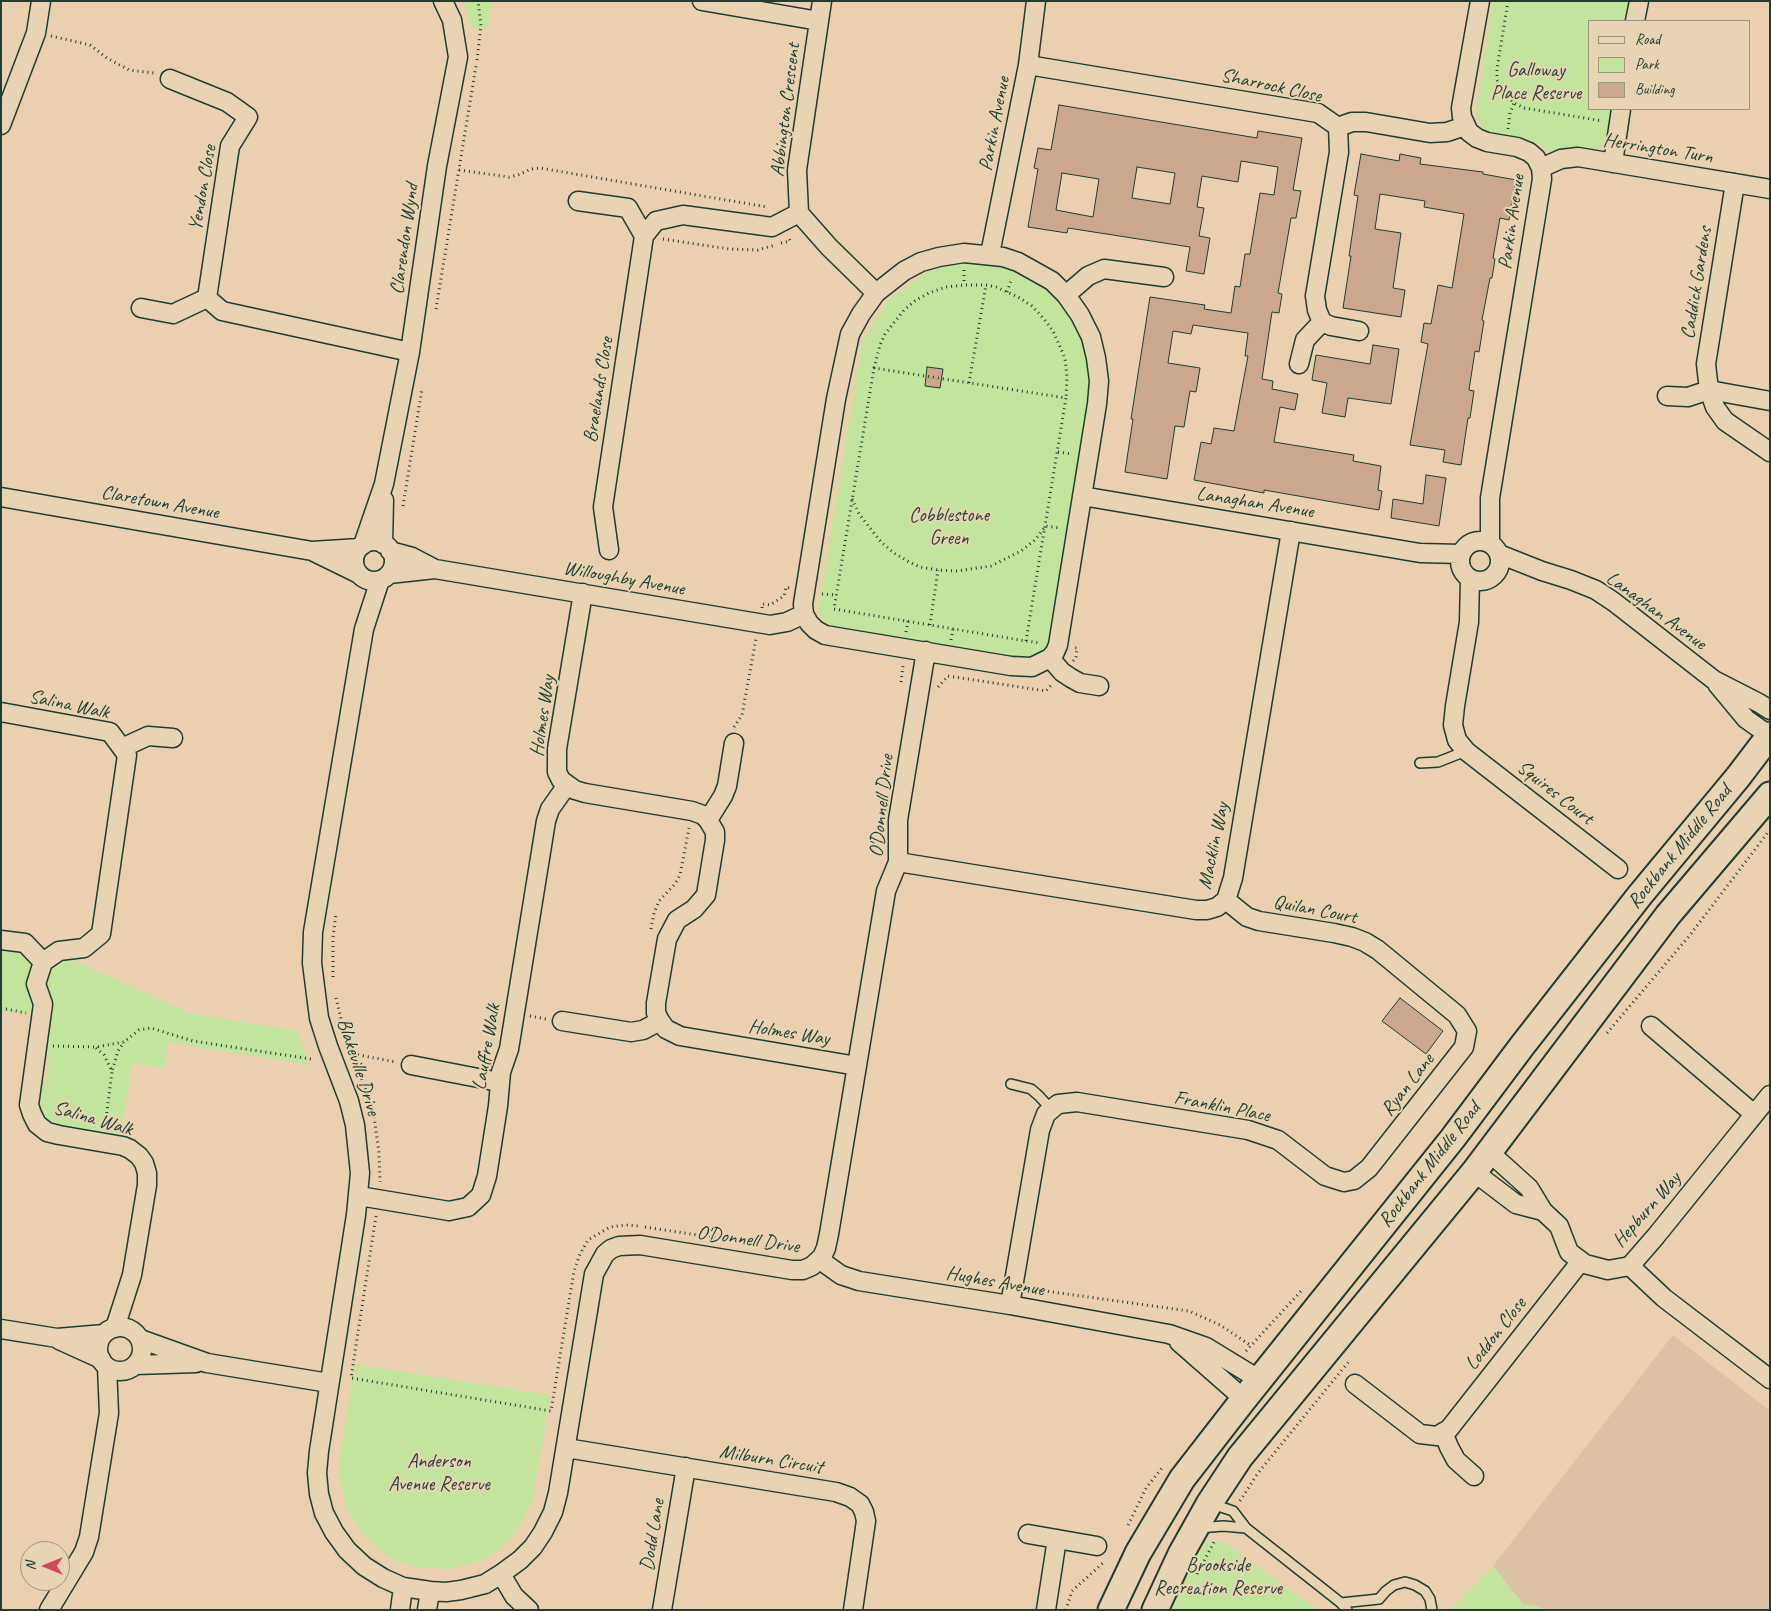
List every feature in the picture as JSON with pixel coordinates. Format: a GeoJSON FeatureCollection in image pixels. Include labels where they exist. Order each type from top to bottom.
{"type":"FeatureCollection","features":[{"type":"Feature","properties":{"kind":"street"},"geometry":{"type":"LineString","coordinates":[[1,125],[36,33],[41,1]]}},
{"type":"Feature","properties":{"kind":"street","name":"Clarendon Wynd"},"geometry":{"type":"LineString","coordinates":[[361,546],[384,484],[410,352],[437,166],[458,57],[452,20],[443,1]]}},
{"type":"Feature","properties":{"kind":"street","name":"Abbington Crescent"},"geometry":{"type":"LineString","coordinates":[[702,1],[819,21]]}},
{"type":"Feature","properties":{"kind":"street","name":"Abbington Crescent"},"geometry":{"type":"LineString","coordinates":[[799,213],[797,170],[822,1]]}},
{"type":"Feature","properties":{"kind":"street","name":"Parkin Avenue"},"geometry":{"type":"LineString","coordinates":[[990,254],[1028,65],[1036,1]]}},
{"type":"Feature","properties":{"kind":"street"},"geometry":{"type":"LineString","coordinates":[[1338,128],[1352,122],[1366,122],[1430,133],[1447,132],[1465,126],[1461,108],[1480,1]]}},
{"type":"Feature","properties":{"kind":"street"},"geometry":{"type":"LineString","coordinates":[[1635,20],[1639,1]]}},
{"type":"Feature","properties":{"kind":"street","name":"Sharrock Close"},"geometry":{"type":"LineString","coordinates":[[1028,65],[1318,114],[1338,128],[1339,152],[1315,296],[1316,310],[1322,322]]}},
{"type":"Feature","properties":{"kind":"street","name":"Yendon Close"},"geometry":{"type":"LineString","coordinates":[[170,79],[227,102],[248,117],[230,146],[207,298]]}},
{"type":"Feature","properties":{"kind":"street"},"geometry":{"type":"LineString","coordinates":[[1613,163],[1620,116]]}},
{"type":"Feature","properties":{"kind":"street","name":"Parkin Avenue"},"geometry":{"type":"LineString","coordinates":[[1465,126],[1469,132],[1486,142],[1517,147],[1528,152],[1536,158],[1541,168],[1542,178],[1479,562]]}},
{"type":"Feature","properties":{"kind":"street","name":"Herrington Turn"},"geometry":{"type":"LineString","coordinates":[[1541,168],[1561,159],[1578,157],[1770,189]]}},
{"type":"Feature","properties":{"kind":"street","name":"Caddick Gardens"},"geometry":{"type":"LineString","coordinates":[[1735,183],[1707,356],[1708,390],[1715,407],[1725,421],[1770,452]]}},
{"type":"Feature","properties":{"kind":"street"},"geometry":{"type":"LineString","coordinates":[[578,201],[628,208],[644,236],[656,221],[683,215],[772,227],[799,213],[829,247],[876,293]]}},
{"type":"Feature","properties":{"kind":"street","name":"Braelands Close"},"geometry":{"type":"LineString","coordinates":[[609,550],[603,507],[644,236]]}},
{"type":"Feature","properties":{"kind":"street"},"geometry":{"type":"LineString","coordinates":[[964,253],[990,254],[1018,262],[1052,281],[1066,295],[1080,315],[1091,337],[1099,381],[1097,404],[1058,645],[1050,658],[1040,664],[1024,668],[825,635],[816,630],[804,614],[804,591],[842,364],[850,334],[876,293],[904,271],[921,262],[964,253]]}},
{"type":"Feature","properties":{"kind":"street"},"geometry":{"type":"LineString","coordinates":[[1066,295],[1088,276],[1104,270],[1164,277]]}},
{"type":"Feature","properties":{"kind":"street"},"geometry":{"type":"LineString","coordinates":[[141,308],[173,314],[207,298],[222,312],[410,352]]}},
{"type":"Feature","properties":{"kind":"street"},"geometry":{"type":"LineString","coordinates":[[1299,364],[1305,340],[1322,322],[1331,326],[1359,331]]}},
{"type":"Feature","properties":{"kind":"street"},"geometry":{"type":"LineString","coordinates":[[1667,396],[1688,397],[1708,390],[1770,401]]}},
{"type":"Feature","properties":{"kind":"street","name":"Clarendon Wynd"},"geometry":{"type":"LineString","coordinates":[[384,484],[387,547]]}},
{"type":"Feature","properties":{"kind":"street","name":"Lanaghan Avenue"},"geometry":{"type":"LineString","coordinates":[[1082,496],[1420,553],[1542,571],[1596,590],[1714,680],[1770,710]]}},
{"type":"Feature","properties":{"kind":"street","name":"Claretown Avenue"},"geometry":{"type":"LineString","coordinates":[[1,497],[312,551],[373,576]]}},
{"type":"Feature","properties":{"kind":"street","name":"Macklin Way"},"geometry":{"type":"LineString","coordinates":[[898,862],[1196,910],[1212,909],[1226,900],[1233,878],[1291,531]]}},
{"type":"Feature","properties":{"kind":"street"},"geometry":{"type":"LineString","coordinates":[[373,542],[387,547],[394,562],[373,576],[356,569],[354,558],[361,546],[373,542]]}},
{"type":"Feature","properties":{"kind":"street","name":"Claretown Avenue"},"geometry":{"type":"LineString","coordinates":[[312,551],[361,546]]}},
{"type":"Feature","properties":{"kind":"street","name":"Willoughby Avenue"},"geometry":{"type":"LineString","coordinates":[[387,547],[412,556],[435,569]]}},
{"type":"Feature","properties":{"kind":"street","name":"Squires Court"},"geometry":{"type":"LineString","coordinates":[[1479,562],[1454,706],[1453,725],[1457,740],[1466,751],[1618,869]]}},
{"type":"Feature","properties":{"kind":"street","name":"Willoughby Avenue"},"geometry":{"type":"LineString","coordinates":[[373,576],[435,569],[770,625],[787,622],[804,614]]}},
{"type":"Feature","properties":{"kind":"street","name":"Blakeville Drive"},"geometry":{"type":"LineString","coordinates":[[373,576],[313,932],[312,963],[319,1018],[349,1101],[359,1150],[359,1196],[318,1451],[317,1473],[319,1494],[324,1513],[334,1532],[347,1550],[358,1561],[382,1578],[417,1589]]}},
{"type":"Feature","properties":{"kind":"street","name":"Holmes Way"},"geometry":{"type":"LineString","coordinates":[[567,785],[557,772],[557,749],[583,593]]}},
{"type":"Feature","properties":{"kind":"street","name":"O'Donnell Drive"},"geometry":{"type":"LineString","coordinates":[[417,1589],[446,1592],[485,1584],[520,1560],[533,1547],[543,1532],[558,1493],[594,1274],[604,1254],[619,1246],[640,1245],[792,1270],[803,1270],[820,1260],[826,1248],[829,1234],[886,891],[898,862],[898,820],[926,651]]}},
{"type":"Feature","properties":{"kind":"street"},"geometry":{"type":"LineString","coordinates":[[1050,658],[1071,678],[1080,683],[1099,686]]}},
{"type":"Feature","properties":{"kind":"street","name":"Lanaghan Avenue"},"geometry":{"type":"LineString","coordinates":[[1714,680],[1746,719],[1770,736]]}},
{"type":"Feature","properties":{"kind":"street","name":"Salina Walk"},"geometry":{"type":"LineString","coordinates":[[1,712],[110,732],[127,755],[101,934],[84,948],[59,951],[42,962],[36,984],[43,1004],[42,1017],[29,1105],[37,1124],[47,1132],[59,1136],[103,1142],[130,1149],[144,1163],[147,1185],[132,1275],[109,1331]]}},
{"type":"Feature","properties":{"kind":"street","name":"Salina Walk"},"geometry":{"type":"LineString","coordinates":[[122,748],[148,736],[173,738]]}},
{"type":"Feature","properties":{"kind":"street","name":"Rockbank Middle Road"},"geometry":{"type":"LineString","coordinates":[[1111,1610],[1138,1553],[1182,1479],[1453,1138],[1640,895],[1770,736]]}},
{"type":"Feature","properties":{"kind":"street"},"geometry":{"type":"LineString","coordinates":[[708,820],[727,786],[734,743]]}},
{"type":"Feature","properties":{"kind":"street"},"geometry":{"type":"LineString","coordinates":[[562,1021],[631,1032],[643,1030],[660,1021],[656,1013],[656,1002],[667,939],[677,920],[702,902],[706,895],[716,840],[715,832],[703,815],[692,811],[585,793],[567,785]]}},
{"type":"Feature","properties":{"kind":"street","name":"Lauffre Walk"},"geometry":{"type":"LineString","coordinates":[[359,1196],[449,1211],[468,1207],[481,1195],[487,1176],[498,1106],[499,1082],[509,1049],[546,821],[550,810],[567,785]]}},
{"type":"Feature","properties":{"kind":"street","name":"Rockbank Middle Road"},"geometry":{"type":"LineString","coordinates":[[1156,1610],[1181,1554],[1209,1504],[1240,1457],[1474,1172],[1668,915],[1770,795]]}},
{"type":"Feature","properties":{"kind":"street","name":"Quilan Court"},"geometry":{"type":"LineString","coordinates":[[1226,900],[1247,916],[1259,921],[1334,933],[1365,942],[1378,950],[1445,1004],[1464,1023]]}},
{"type":"Feature","properties":{"kind":"street"},"geometry":{"type":"LineString","coordinates":[[1,940],[25,943],[42,962]]}},
{"type":"Feature","properties":{"kind":"street","name":"Holmes Way"},"geometry":{"type":"LineString","coordinates":[[660,1021],[666,1029],[680,1036],[857,1066]]}},
{"type":"Feature","properties":{"kind":"street","name":"Ryan Lane"},"geometry":{"type":"LineString","coordinates":[[1369,1168],[1458,1057],[1466,1040],[1467,1030],[1464,1023]]}},
{"type":"Feature","properties":{"kind":"street"},"geometry":{"type":"LineString","coordinates":[[1651,1026],[1754,1114]]}},
{"type":"Feature","properties":{"kind":"street"},"geometry":{"type":"LineString","coordinates":[[411,1065],[499,1082]]}},
{"type":"Feature","properties":{"kind":"street","name":"Hepburn Way"},"geometry":{"type":"LineString","coordinates":[[1581,1261],[1608,1270],[1630,1266],[1770,1095]]}},
{"type":"Feature","properties":{"kind":"street","name":"Franklin Place"},"geometry":{"type":"LineString","coordinates":[[1050,1109],[1058,1104],[1077,1102],[1248,1130],[1278,1140],[1325,1176],[1344,1182],[1354,1180],[1369,1168]]}},
{"type":"Feature","properties":{"kind":"street"},"geometry":{"type":"LineString","coordinates":[[1010,1305],[1040,1130],[1043,1119],[1050,1109]]}},
{"type":"Feature","properties":{"kind":"street"},"geometry":{"type":"LineString","coordinates":[[1453,1138],[1489,1152],[1529,1188],[1543,1212],[1559,1226],[1569,1252],[1581,1261]]}},
{"type":"Feature","properties":{"kind":"street"},"geometry":{"type":"LineString","coordinates":[[1453,1138],[1474,1172],[1516,1204],[1543,1212]]}},
{"type":"Feature","properties":{"kind":"street","name":"Hughes Avenue"},"geometry":{"type":"LineString","coordinates":[[820,1260],[833,1271],[848,1279],[1010,1305],[1169,1334],[1206,1347],[1260,1380]]}},
{"type":"Feature","properties":{"kind":"street","name":"Loddon Close"},"geometry":{"type":"LineString","coordinates":[[1443,1432],[1449,1428],[1581,1261]]}},
{"type":"Feature","properties":{"kind":"street"},"geometry":{"type":"LineString","coordinates":[[1630,1266],[1664,1298],[1770,1379]]}},
{"type":"Feature","properties":{"kind":"street","name":"Salina Walk"},"geometry":{"type":"LineString","coordinates":[[132,1275],[136,1335]]}},
{"type":"Feature","properties":{"kind":"street"},"geometry":{"type":"LineString","coordinates":[[1,1329],[57,1338],[127,1328],[136,1335],[207,1363],[329,1383]]}},
{"type":"Feature","properties":{"kind":"street"},"geometry":{"type":"LineString","coordinates":[[109,1331],[99,1346],[104,1363],[110,1413]]}},
{"type":"Feature","properties":{"kind":"street"},"geometry":{"type":"LineString","coordinates":[[1169,1334],[1244,1399],[1280,1408]]}},
{"type":"Feature","properties":{"kind":"street"},"geometry":{"type":"LineString","coordinates":[[49,1610],[84,1552],[89,1537],[110,1413],[131,1368],[142,1352],[136,1335]]}},
{"type":"Feature","properties":{"kind":"street"},"geometry":{"type":"LineString","coordinates":[[57,1338],[120,1371],[131,1368],[207,1363]]}},
{"type":"Feature","properties":{"kind":"street"},"geometry":{"type":"LineString","coordinates":[[1260,1380],[1280,1408]]}},
{"type":"Feature","properties":{"kind":"street"},"geometry":{"type":"LineString","coordinates":[[1355,1384],[1420,1434],[1437,1436],[1443,1432],[1456,1460],[1474,1476]]}},
{"type":"Feature","properties":{"kind":"street","name":"Milburn Circuit"},"geometry":{"type":"LineString","coordinates":[[566,1448],[836,1492],[850,1497],[860,1504],[866,1521],[853,1610]]}},
{"type":"Feature","properties":{"kind":"street","name":"Dodd Lane"},"geometry":{"type":"LineString","coordinates":[[662,1610],[686,1468]]}},
{"type":"Feature","properties":{"kind":"street"},"geometry":{"type":"LineString","coordinates":[[1161,1514],[1186,1501],[1209,1504]]}},
{"type":"Feature","properties":{"kind":"street"},"geometry":{"type":"LineString","coordinates":[[1028,1534],[1097,1546]]}},
{"type":"Feature","properties":{"kind":"street"},"geometry":{"type":"LineString","coordinates":[[1046,1610],[1057,1539]]}},
{"type":"Feature","properties":{"kind":"street"},"geometry":{"type":"LineString","coordinates":[[501,1574],[514,1596],[529,1610]]}},
{"type":"Feature","properties":{"kind":"street"},"geometry":{"type":"LineString","coordinates":[[400,1610],[417,1589],[427,1610]]}},
{"type":"Feature","properties":{"kind":"lane"},"geometry":{"type":"LineString","coordinates":[[1420,763],[1438,762],[1466,751]]}},
{"type":"Feature","properties":{"kind":"lane"},"geometry":{"type":"LineString","coordinates":[[1011,1084],[1031,1089],[1050,1109]]}},
{"type":"Feature","properties":{"kind":"lane"},"geometry":{"type":"LineString","coordinates":[[1209,1504],[1233,1511],[1246,1528],[1344,1606],[1379,1600],[1394,1584],[1405,1582],[1416,1584],[1425,1591],[1430,1600],[1432,1610]]}},
{"type":"Feature","properties":{"kind":"lane"},"geometry":{"type":"LineString","coordinates":[[1196,1528],[1223,1526],[1246,1528]]}},
{"type":"Feature","properties":{"kind":"path"},"geometry":{"type":"LineString","coordinates":[[1508,1],[1497,69],[1497,80],[1504,94],[1514,103],[1524,108],[1620,116]]}},
{"type":"Feature","properties":{"kind":"path"},"geometry":{"type":"LineString","coordinates":[[36,33],[90,45],[107,58],[129,70],[166,74],[170,79]]}},
{"type":"Feature","properties":{"kind":"path"},"geometry":{"type":"LineString","coordinates":[[1506,146],[1510,113],[1514,103]]}},
{"type":"Feature","properties":{"kind":"path"},"geometry":{"type":"LineString","coordinates":[[437,166],[501,177],[518,175],[525,170],[540,168],[774,208],[790,241],[758,250],[729,249],[662,239]]}},
{"type":"Feature","properties":{"kind":"path"},"geometry":{"type":"LineString","coordinates":[[969,383],[986,285]]}},
{"type":"Feature","properties":{"kind":"path"},"geometry":{"type":"LineString","coordinates":[[986,285],[1007,292],[1025,302],[1054,331],[1065,358],[1067,376],[1066,398],[1026,641],[834,609],[874,368],[880,345],[904,310],[916,300],[946,287],[986,285]]}},
{"type":"Feature","properties":{"kind":"path"},"geometry":{"type":"LineString","coordinates":[[874,368],[1066,398]]}},
{"type":"Feature","properties":{"kind":"path"},"geometry":{"type":"LineString","coordinates":[[852,498],[859,514],[880,542],[909,562],[938,570],[975,570],[991,566],[1022,551],[1035,540],[1046,526]]}},
{"type":"Feature","properties":{"kind":"path"},"geometry":{"type":"LineString","coordinates":[[930,625],[938,570]]}},
{"type":"Feature","properties":{"kind":"path"},"geometry":{"type":"LineString","coordinates":[[820,593],[836,596]]}},
{"type":"Feature","properties":{"kind":"path"},"geometry":{"type":"LineString","coordinates":[[1607,1034],[1690,935],[1770,831]]}},
{"type":"Feature","properties":{"kind":"path"},"geometry":{"type":"LineString","coordinates":[[1,1008],[42,1017]]}},
{"type":"Feature","properties":{"kind":"path"},"geometry":{"type":"LineString","coordinates":[[514,1013],[562,1021]]}},
{"type":"Feature","properties":{"kind":"path"},"geometry":{"type":"LineString","coordinates":[[103,1142],[112,1071],[118,1051],[124,1042],[138,1030],[151,1028],[193,1041],[311,1060]]}},
{"type":"Feature","properties":{"kind":"path"},"geometry":{"type":"LineString","coordinates":[[37,1044],[96,1047],[124,1042]]}},
{"type":"Feature","properties":{"kind":"path"},"geometry":{"type":"LineString","coordinates":[[96,1047],[104,1054],[112,1071]]}},
{"type":"Feature","properties":{"kind":"path"},"geometry":{"type":"LineString","coordinates":[[411,1065],[353,1054],[372,1109],[376,1128],[380,1172],[378,1199],[350,1378],[551,1411],[574,1271],[580,1254],[588,1240],[610,1227],[625,1225],[653,1227],[730,1240]]}},
{"type":"Feature","properties":{"kind":"path"},"geometry":{"type":"LineString","coordinates":[[1013,1287],[1188,1310],[1220,1324],[1250,1345]]}},
{"type":"Feature","properties":{"kind":"path"},"geometry":{"type":"LineString","coordinates":[[1233,1511],[1258,1473],[1350,1360]]}},
{"type":"Feature","properties":{"kind":"path"},"geometry":{"type":"LineString","coordinates":[[1196,1575],[1223,1526]]}},
{"type":"Feature","properties":{"kind":"shaded area"},"geometry":{"type":"Polygon","coordinates":[[[1673,1335],[1770,1411],[1770,1610],[1551,1610],[1523,1604],[1493,1566],[1673,1335]]]}},
{"type":"Feature","properties":{"kind":"green space"},"geometry":{"type":"Polygon","coordinates":[[[463,1],[492,1],[487,30],[471,28],[463,1]]]}},
{"type":"Feature","properties":{"kind":"green space","name":"Galloway Place Reserve"},"geometry":{"type":"Polygon","coordinates":[[[1493,1],[1633,1],[1630,20],[1588,20],[1588,110],[1617,110],[1613,138],[1606,147],[1598,149],[1576,148],[1551,152],[1533,141],[1483,129],[1477,119],[1476,110],[1493,1]]]}},
{"type":"Feature","properties":{"kind":"green space","name":"Cobblestone Green"},"geometry":{"type":"Polygon","coordinates":[[[964,262],[992,264],[1015,271],[1049,291],[1073,321],[1087,359],[1088,399],[1050,631],[1047,644],[1042,651],[1031,657],[1021,657],[839,627],[824,622],[818,611],[862,342],[887,301],[927,272],[964,262]]]}},
{"type":"Feature","properties":{"kind":"green space"},"geometry":{"type":"Polygon","coordinates":[[[1,946],[20,949],[30,958],[33,968],[33,997],[30,1014],[1,1010],[1,946]]]}},
{"type":"Feature","properties":{"kind":"green space"},"geometry":{"type":"Polygon","coordinates":[[[60,958],[71,959],[190,1013],[298,1031],[309,1065],[168,1042],[164,1068],[132,1063],[121,1133],[116,1135],[55,1125],[48,1122],[41,1116],[37,1104],[38,1089],[45,1086],[49,1058],[44,1054],[43,994],[47,967],[60,958]]]}},
{"type":"Feature","properties":{"kind":"green space","name":"Anderson Avenue Reserve"},"geometry":{"type":"Polygon","coordinates":[[[354,1364],[550,1395],[533,1498],[520,1525],[507,1543],[481,1561],[448,1569],[418,1567],[389,1557],[374,1546],[361,1532],[346,1508],[339,1476],[339,1461],[354,1364]]]}},
{"type":"Feature","properties":{"kind":"green space","name":"Brookside Recreation Reserve"},"geometry":{"type":"Polygon","coordinates":[[[1201,1541],[1223,1541],[1318,1610],[1167,1610],[1201,1541]]]}},
{"type":"Feature","properties":{"kind":"green space"},"geometry":{"type":"Polygon","coordinates":[[[1493,1566],[1523,1604],[1551,1610],[1449,1610],[1493,1566]]]}},
{"type":"Feature","properties":{"kind":"building"},"geometry":{"type":"Polygon","coordinates":[[[1059,105],[1257,138],[1258,131],[1302,138],[1293,190],[1301,191],[1296,218],[1291,218],[1278,293],[1282,294],[1279,313],[1272,312],[1262,379],[1273,381],[1272,389],[1298,394],[1295,410],[1280,407],[1274,442],[1354,455],[1353,461],[1381,466],[1378,490],[1382,491],[1379,510],[1264,490],[1264,493],[1194,480],[1201,442],[1211,444],[1214,428],[1234,431],[1248,356],[1245,356],[1248,333],[1193,325],[1191,334],[1173,331],[1168,363],[1200,368],[1196,392],[1190,391],[1184,427],[1175,426],[1167,479],[1125,472],[1133,419],[1131,419],[1150,297],[1205,305],[1204,309],[1231,313],[1235,286],[1240,287],[1245,254],[1250,254],[1260,193],[1274,195],[1278,167],[1241,161],[1238,182],[1202,176],[1197,207],[1204,208],[1199,236],[1210,238],[1204,274],[1186,271],[1190,247],[1068,228],[1067,233],[1028,227],[1038,169],[1034,168],[1038,148],[1051,150],[1059,105]],[[1137,167],[1132,198],[1170,204],[1175,173],[1137,167]],[[1062,173],[1056,210],[1093,217],[1099,179],[1062,173]]]}},
{"type":"Feature","properties":{"kind":"building"},"geometry":{"type":"Polygon","coordinates":[[[1361,154],[1399,161],[1400,154],[1421,158],[1420,164],[1483,172],[1483,174],[1516,180],[1509,220],[1500,218],[1493,258],[1495,259],[1492,278],[1490,278],[1482,320],[1484,321],[1479,352],[1475,351],[1469,390],[1474,391],[1461,465],[1443,462],[1445,450],[1410,445],[1428,344],[1421,342],[1424,323],[1431,324],[1438,285],[1452,288],[1464,214],[1424,207],[1425,201],[1380,194],[1375,229],[1401,233],[1393,288],[1405,290],[1401,317],[1343,308],[1358,196],[1354,195],[1361,154]]]}},
{"type":"Feature","properties":{"kind":"building"},"geometry":{"type":"Polygon","coordinates":[[[1373,345],[1399,349],[1391,404],[1348,398],[1345,417],[1322,413],[1327,383],[1312,380],[1316,355],[1370,364],[1373,345]]]}},
{"type":"Feature","properties":{"kind":"building"},"geometry":{"type":"Polygon","coordinates":[[[927,367],[943,369],[940,388],[925,386],[927,367]]]}},
{"type":"Feature","properties":{"kind":"building"},"geometry":{"type":"Polygon","coordinates":[[[1426,475],[1446,478],[1439,526],[1391,518],[1393,499],[1423,504],[1426,475]]]}},
{"type":"Feature","properties":{"kind":"building"},"geometry":{"type":"Polygon","coordinates":[[[1400,998],[1443,1031],[1426,1054],[1382,1021],[1400,998]]]}}]}
